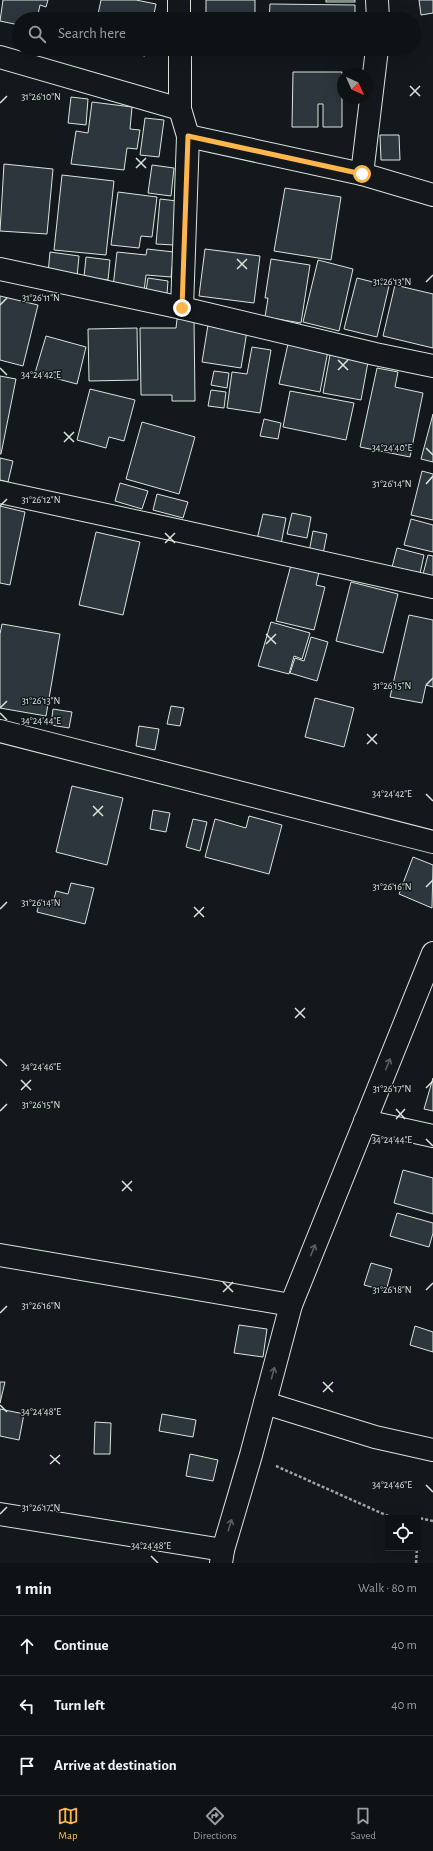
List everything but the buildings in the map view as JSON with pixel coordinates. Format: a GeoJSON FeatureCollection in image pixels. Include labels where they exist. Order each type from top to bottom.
{"type":"FeatureCollection","features":[{"type":"Feature","properties":{"kind":"street"},"geometry":{"type":"LineString","coordinates":[[179,0],[179,12]]}},
{"type":"Feature","properties":{"kind":"street"},"geometry":{"type":"LineString","coordinates":[[377,0],[378,12]]}},
{"type":"Feature","properties":{"kind":"street"},"geometry":{"type":"LineString","coordinates":[[180,56],[180,109],[188,136],[182,308]]}},
{"type":"Feature","properties":{"kind":"street"},"geometry":{"type":"LineString","coordinates":[[362,174],[376,56]]}},
{"type":"Feature","properties":{"kind":"street"},"geometry":{"type":"LineString","coordinates":[[0,57],[180,109]]}},
{"type":"Feature","properties":{"kind":"street"},"geometry":{"type":"LineString","coordinates":[[188,136],[362,174],[433,195]]}},
{"type":"Feature","properties":{"kind":"street"},"geometry":{"type":"LineString","coordinates":[[0,269],[182,308],[374,354],[433,366]]}},
{"type":"Feature","properties":{"kind":"street"},"geometry":{"type":"LineString","coordinates":[[0,492],[433,587]]}},
{"type":"Feature","properties":{"kind":"street"},"geometry":{"type":"LineString","coordinates":[[0,730],[433,842]]}},
{"type":"Feature","properties":{"kind":"street"},"geometry":{"type":"LineString","coordinates":[[0,1514],[222,1557],[291,1306],[433,953]]}},
{"type":"Feature","properties":{"kind":"street"},"geometry":{"type":"LineString","coordinates":[[365,1120],[433,1136]]}},
{"type":"Feature","properties":{"kind":"street"},"geometry":{"type":"LineString","coordinates":[[0,1255],[291,1306]]}},
{"type":"Feature","properties":{"kind":"street"},"geometry":{"type":"LineString","coordinates":[[265,1403],[375,1437],[433,1450]]}},
{"type":"Feature","properties":{"kind":"path"},"geometry":{"type":"LineString","coordinates":[[251,1455],[386,1515]]}},
{"type":"Feature","properties":{"kind":"path"},"geometry":{"type":"LineString","coordinates":[[421,1518],[433,1521]]}},
{"type":"Feature","properties":{"kind":"path"},"geometry":{"type":"LineString","coordinates":[[416,1563],[417,1551]]}},
{"type":"Feature","properties":{"kind":"route"},"geometry":{"type":"LineString","coordinates":[[182,308],[188,136],[362,174]]}}]}
